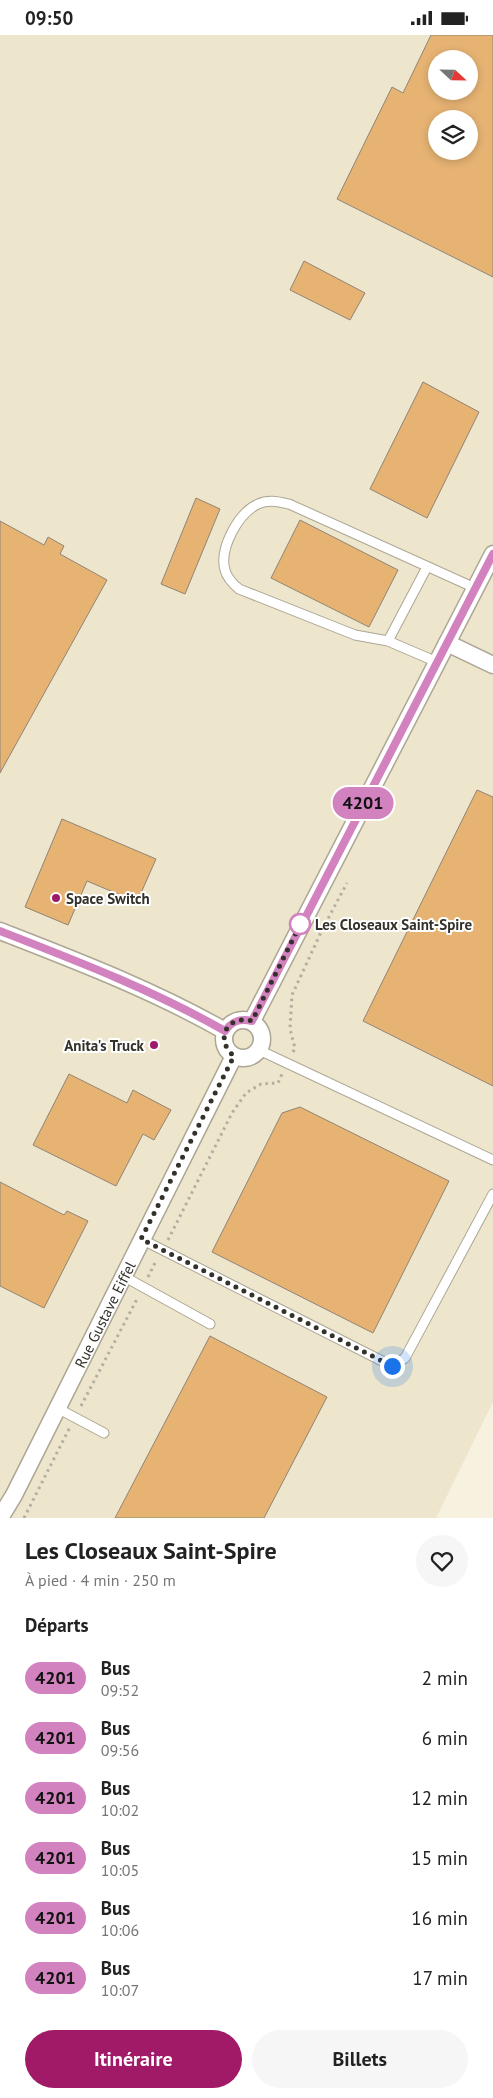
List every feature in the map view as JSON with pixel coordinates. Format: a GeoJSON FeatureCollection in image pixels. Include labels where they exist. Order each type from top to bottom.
{"type":"FeatureCollection","features":[{"type":"Feature","properties":{"kind":"street"},"geometry":{"type":"LineString","coordinates":[[252,1021],[493,554]]}},
{"type":"Feature","properties":{"kind":"street"},"geometry":{"type":"LineString","coordinates":[[447,643],[493,665]]}},
{"type":"Feature","properties":{"kind":"street"},"geometry":{"type":"LineString","coordinates":[[0,931],[131,983],[180,1006],[225,1031]]}},
{"type":"Feature","properties":{"kind":"street"},"geometry":{"type":"LineString","coordinates":[[239,1019],[252,1021],[262,1034],[262,1045],[250,1057],[234,1056],[226,1048],[225,1031],[233,1022],[239,1019]]}},
{"type":"Feature","properties":{"kind":"street","name":"Rue Gustave Eiffel"},"geometry":{"type":"LineString","coordinates":[[0,1518],[14,1495],[122,1276],[234,1056]]}},
{"type":"Feature","properties":{"kind":"lane"},"geometry":{"type":"LineString","coordinates":[[437,662],[388,641],[355,635],[239,589],[230,581],[225,570],[224,556],[230,535],[247,512],[258,504],[270,501],[289,504],[475,588]]}},
{"type":"Feature","properties":{"kind":"lane"},"geometry":{"type":"LineString","coordinates":[[388,641],[427,567]]}},
{"type":"Feature","properties":{"kind":"lane"},"geometry":{"type":"LineString","coordinates":[[259,1050],[493,1160]]}},
{"type":"Feature","properties":{"kind":"lane"},"geometry":{"type":"LineString","coordinates":[[141,1239],[392,1366],[405,1358],[493,1193]]}},
{"type":"Feature","properties":{"kind":"lane"},"geometry":{"type":"LineString","coordinates":[[122,1276],[210,1323]]}},
{"type":"Feature","properties":{"kind":"lane"},"geometry":{"type":"LineString","coordinates":[[57,1408],[104,1433]]}},
{"type":"Feature","properties":{"kind":"path"},"geometry":{"type":"LineString","coordinates":[[278,1083],[295,1048],[290,1029],[292,995],[323,928],[347,883]]}},
{"type":"Feature","properties":{"kind":"shaded area"},"geometry":{"type":"Polygon","coordinates":[[[0,35],[493,35],[493,1402],[436,1518],[0,1518],[0,35]]]}},
{"type":"Feature","properties":{"kind":"building"},"geometry":{"type":"Polygon","coordinates":[[[431,35],[493,35],[493,277],[337,199],[392,87],[403,93],[431,35]]]}},
{"type":"Feature","properties":{"kind":"building"},"geometry":{"type":"Polygon","coordinates":[[[304,261],[365,293],[350,320],[290,290],[304,261]]]}},
{"type":"Feature","properties":{"kind":"building"},"geometry":{"type":"Polygon","coordinates":[[[423,382],[479,412],[427,518],[370,489],[423,382]]]}},
{"type":"Feature","properties":{"kind":"building"},"geometry":{"type":"Polygon","coordinates":[[[196,498],[220,509],[185,594],[161,584],[196,498]]]}},
{"type":"Feature","properties":{"kind":"building"},"geometry":{"type":"Polygon","coordinates":[[[300,520],[398,570],[369,627],[271,578],[300,520]]]}},
{"type":"Feature","properties":{"kind":"building"},"geometry":{"type":"Polygon","coordinates":[[[0,521],[44,545],[48,537],[64,546],[60,554],[107,580],[0,773],[0,521]]]}},
{"type":"Feature","properties":{"kind":"building"},"geometry":{"type":"Polygon","coordinates":[[[477,790],[493,797],[493,1086],[363,1021],[477,790]]]}},
{"type":"Feature","properties":{"kind":"building"},"geometry":{"type":"Polygon","coordinates":[[[62,819],[156,859],[137,902],[87,881],[68,925],[25,907],[62,819]]]}},
{"type":"Feature","properties":{"kind":"building"},"geometry":{"type":"Polygon","coordinates":[[[69,1074],[127,1103],[133,1090],[171,1110],[154,1140],[143,1134],[116,1186],[33,1145],[69,1074]]]}},
{"type":"Feature","properties":{"kind":"building"},"geometry":{"type":"Polygon","coordinates":[[[300,1107],[449,1181],[373,1333],[212,1252],[282,1113],[300,1107]]]}},
{"type":"Feature","properties":{"kind":"building"},"geometry":{"type":"Polygon","coordinates":[[[0,1182],[64,1215],[67,1211],[88,1221],[44,1308],[0,1286],[0,1182]]]}},
{"type":"Feature","properties":{"kind":"building"},"geometry":{"type":"Polygon","coordinates":[[[210,1336],[327,1397],[264,1518],[115,1518],[210,1336]]]}},
{"type":"Feature","properties":{"kind":"bus line","name":"4201"},"geometry":{"type":"LineString","coordinates":[[0,931],[131,983],[180,1006],[225,1031],[228,1026],[239,1019],[252,1021],[493,554]]}},
{"type":"Feature","properties":{"kind":"place","name":"Space Switch"},"geometry":{"type":"Point","coordinates":[56,898]}},
{"type":"Feature","properties":{"kind":"place","name":"Les Closeaux Saint-Spire"},"geometry":{"type":"Point","coordinates":[300,924]}},
{"type":"Feature","properties":{"kind":"place","name":"Anita's Truck"},"geometry":{"type":"Point","coordinates":[154,1045]}},
{"type":"Feature","properties":{"kind":"route"},"geometry":{"type":"LineString","coordinates":[[300,924],[304,917],[252,1021],[239,1019],[228,1026],[225,1031],[224,1042],[226,1048],[234,1056],[141,1239],[392,1366]]}}]}
